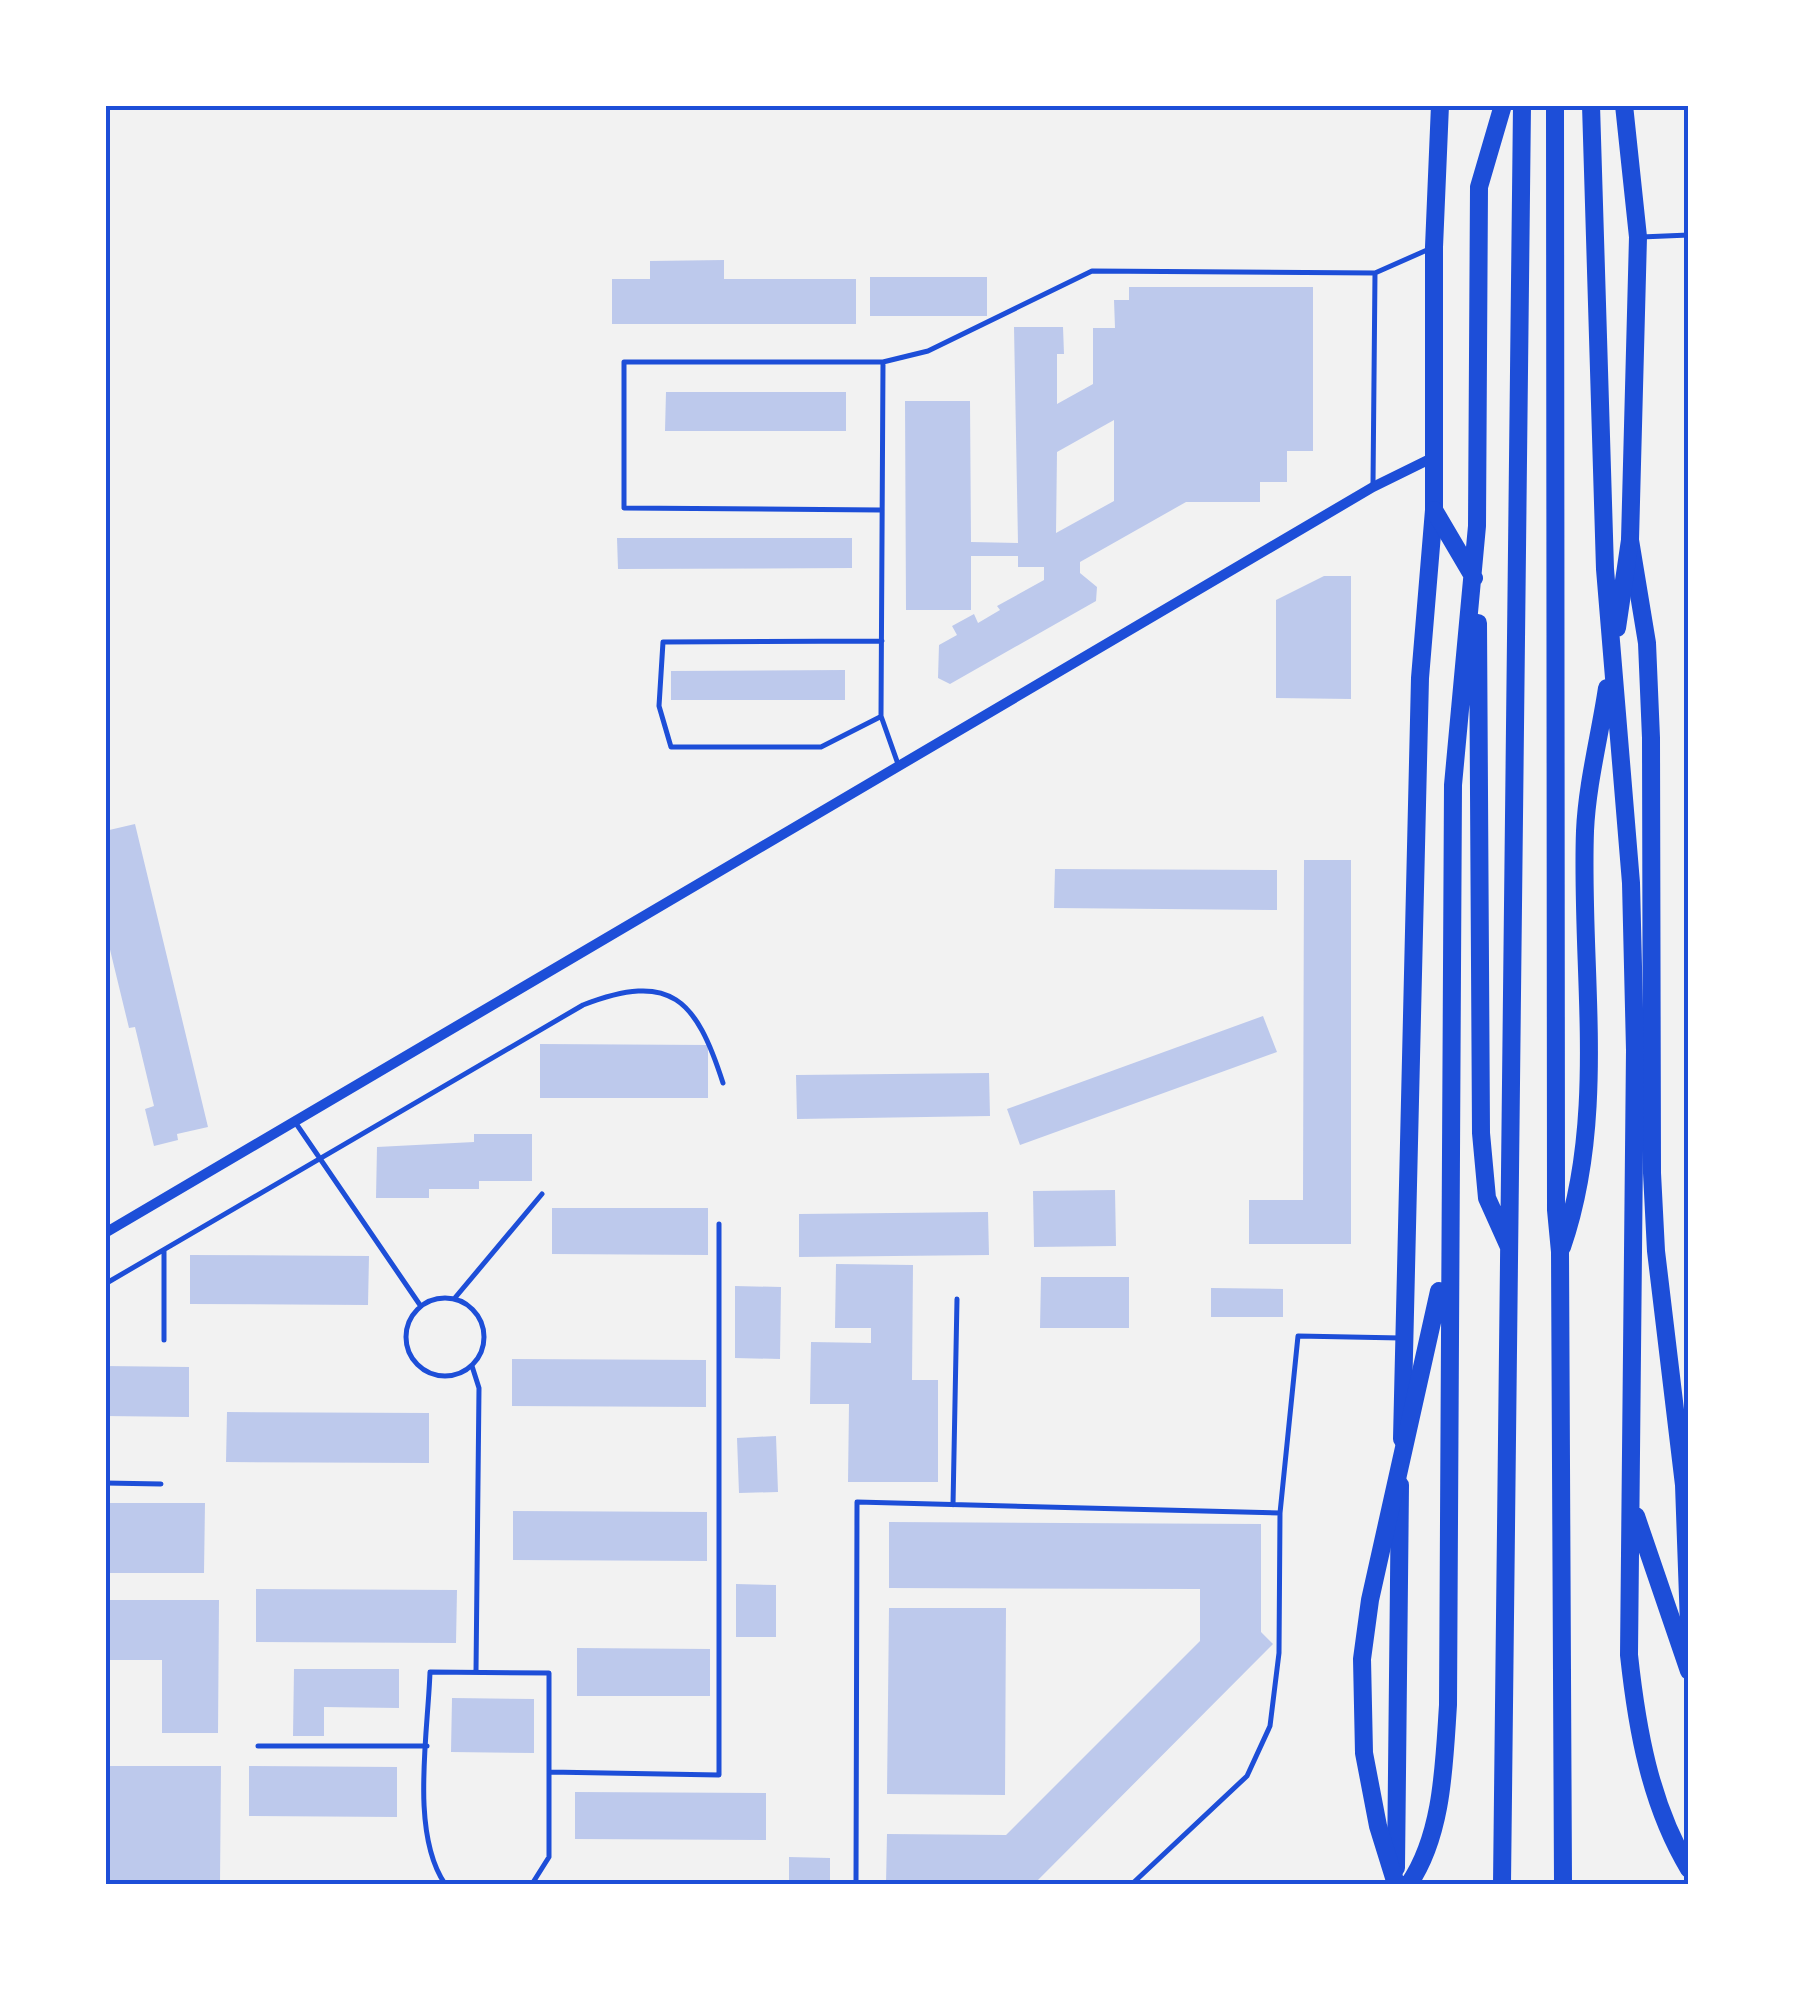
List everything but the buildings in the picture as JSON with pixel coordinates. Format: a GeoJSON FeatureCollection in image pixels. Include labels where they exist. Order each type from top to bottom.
{"type":"FeatureCollection","features":[{"type":"Feature","properties":{"kind":"main road"},"geometry":{"type":"LineString","coordinates":[[1398,1882],[1393,1785],[1420,678],[1434,510],[1434,247],[1440,105]]}},
{"type":"Feature","properties":{"kind":"main road"},"geometry":{"type":"LineString","coordinates":[[1398,1882],[1434,1821],[1448,1706],[1447,1251],[1454,785],[1476,526],[1479,187],[1503,105]]}},
{"type":"Feature","properties":{"kind":"main road"},"geometry":{"type":"LineString","coordinates":[[1502,1884],[1522,105]]}},
{"type":"Feature","properties":{"kind":"main road"},"geometry":{"type":"LineString","coordinates":[[1554,105],[1554,877],[1564,1884]]}},
{"type":"Feature","properties":{"kind":"main road"},"geometry":{"type":"LineString","coordinates":[[1591,105],[1604,568],[1631,883],[1635,1050],[1630,1655],[1635,1712],[1652,1781],[1689,1869]]}},
{"type":"Feature","properties":{"kind":"main road"},"geometry":{"type":"LineString","coordinates":[[1560,1252],[1579,1198],[1588,1102],[1585,828],[1630,540],[1638,237],[1624,105]]}},
{"type":"Feature","properties":{"kind":"main road"},"geometry":{"type":"LineString","coordinates":[[1434,510],[1477,582],[1481,1133],[1487,1198],[1511,1253]]}},
{"type":"Feature","properties":{"kind":"main road"},"geometry":{"type":"LineString","coordinates":[[1630,540],[1646,643],[1651,738],[1656,1251],[1687,1484],[1689,1625]]}},
{"type":"Feature","properties":{"kind":"main road"},"geometry":{"type":"LineString","coordinates":[[1398,1882],[1378,1826],[1364,1753],[1362,1660],[1370,1600],[1447,1251]]}},
{"type":"Feature","properties":{"kind":"main road"},"geometry":{"type":"LineString","coordinates":[[1630,1495],[1689,1671]]}},
{"type":"Feature","properties":{"kind":"street"},"geometry":{"type":"LineString","coordinates":[[105,1234],[1373,487],[1435,456]]}},
{"type":"Feature","properties":{"kind":"lane"},"geometry":{"type":"LineString","coordinates":[[1638,237],[1689,235]]}},
{"type":"Feature","properties":{"kind":"lane"},"geometry":{"type":"LineString","coordinates":[[880,510],[624,508],[624,362],[882,362],[928,351],[1092,271],[1375,273],[1434,247]]}},
{"type":"Feature","properties":{"kind":"lane"},"geometry":{"type":"LineString","coordinates":[[1373,487],[1375,273]]}},
{"type":"Feature","properties":{"kind":"lane"},"geometry":{"type":"LineString","coordinates":[[882,362],[881,716],[899,768]]}},
{"type":"Feature","properties":{"kind":"lane"},"geometry":{"type":"LineString","coordinates":[[881,716],[821,747],[671,747],[659,706],[662,642],[882,641]]}},
{"type":"Feature","properties":{"kind":"lane"},"geometry":{"type":"LineString","coordinates":[[105,1284],[583,1005],[620,990],[652,990],[684,1002],[710,1044],[722,1083]]}},
{"type":"Feature","properties":{"kind":"lane"},"geometry":{"type":"LineString","coordinates":[[295,1122],[421,1306]]}},
{"type":"Feature","properties":{"kind":"lane"},"geometry":{"type":"LineString","coordinates":[[421,1306],[454,1299],[542,1194]]}},
{"type":"Feature","properties":{"kind":"lane"},"geometry":{"type":"LineString","coordinates":[[549,1772],[719,1775],[719,1224]]}},
{"type":"Feature","properties":{"kind":"lane"},"geometry":{"type":"LineString","coordinates":[[164,1250],[164,1340]]}},
{"type":"Feature","properties":{"kind":"lane"},"geometry":{"type":"LineString","coordinates":[[421,1306],[406,1335],[418,1366],[440,1376],[472,1366],[483,1348],[482,1326],[472,1308],[454,1299]]}},
{"type":"Feature","properties":{"kind":"lane"},"geometry":{"type":"LineString","coordinates":[[953,1505],[956,1299]]}},
{"type":"Feature","properties":{"kind":"lane"},"geometry":{"type":"LineString","coordinates":[[1132,1884],[1246,1776],[1270,1726],[1279,1652],[1280,1513],[1298,1336],[1404,1338]]}},
{"type":"Feature","properties":{"kind":"lane"},"geometry":{"type":"LineString","coordinates":[[472,1366],[479,1388],[476,1672]]}},
{"type":"Feature","properties":{"kind":"lane"},"geometry":{"type":"LineString","coordinates":[[105,1484],[162,1484]]}},
{"type":"Feature","properties":{"kind":"lane"},"geometry":{"type":"LineString","coordinates":[[856,1884],[856,1502],[1280,1513]]}},
{"type":"Feature","properties":{"kind":"lane"},"geometry":{"type":"LineString","coordinates":[[446,1884],[434,1866],[426,1835],[430,1672],[549,1673],[549,1857],[532,1884]]}},
{"type":"Feature","properties":{"kind":"lane"},"geometry":{"type":"LineString","coordinates":[[258,1746],[428,1746]]}}]}
